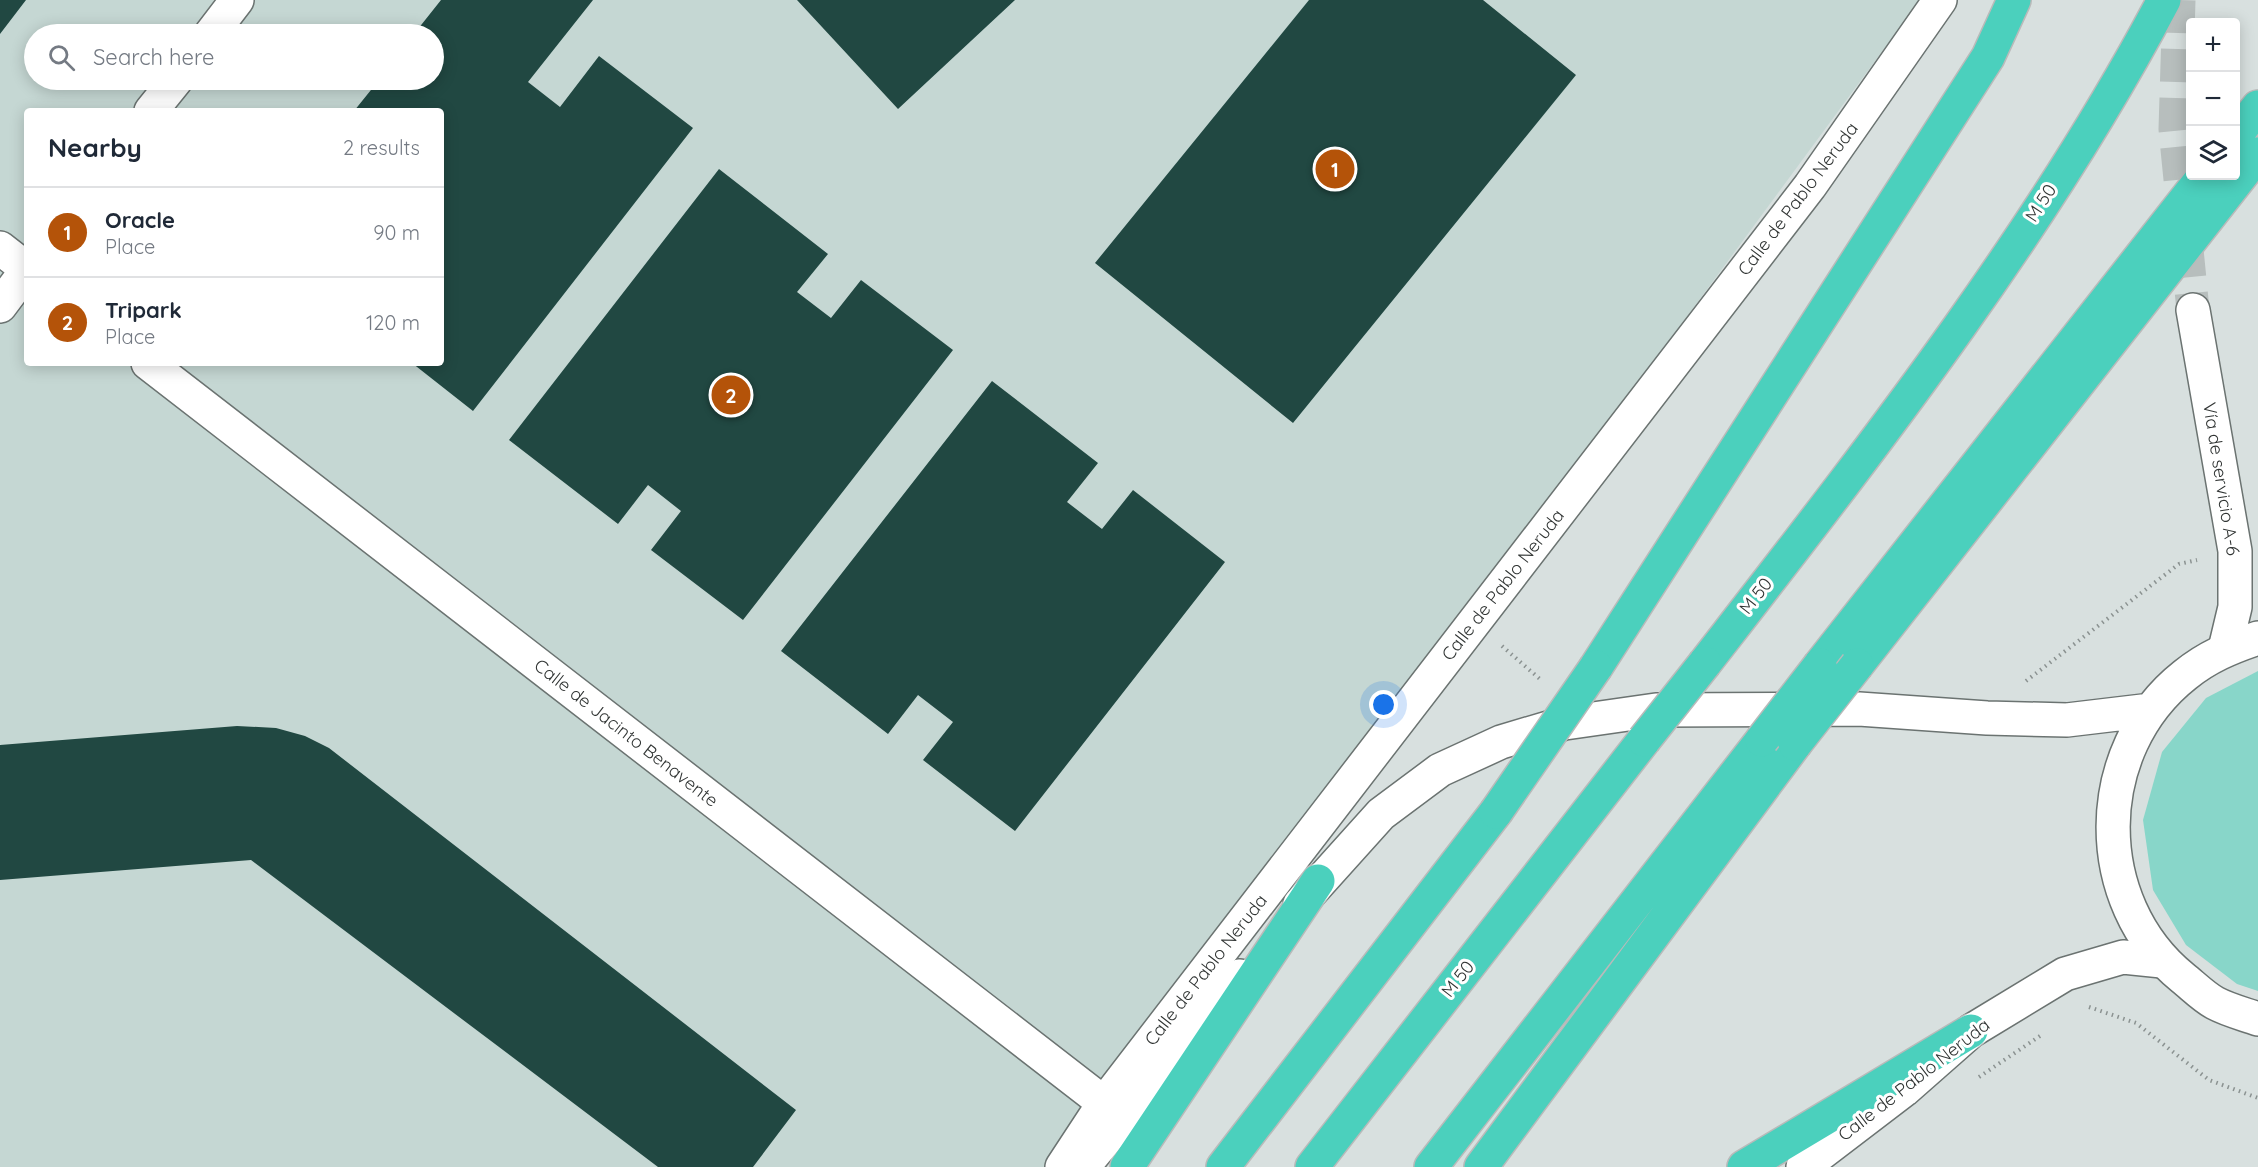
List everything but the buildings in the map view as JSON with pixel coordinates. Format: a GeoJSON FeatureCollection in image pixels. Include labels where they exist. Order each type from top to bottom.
{"type":"FeatureCollection","features":[{"type":"Feature","properties":{"kind":"highway"},"geometry":{"type":"LineString","coordinates":[[1223,1167],[1496,812],[1596,667],[1988,57],[2014,0]]}},
{"type":"Feature","properties":{"kind":"highway","name":"M 50"},"geometry":{"type":"LineString","coordinates":[[1312,1167],[1799,542],[1970,312],[2121,81],[2164,0]]}},
{"type":"Feature","properties":{"kind":"highway"},"geometry":{"type":"LineString","coordinates":[[2240,129],[2258,107]]}},
{"type":"Feature","properties":{"kind":"highway"},"geometry":{"type":"LineString","coordinates":[[1481,1167],[1795,744],[2258,154]]}},
{"type":"Feature","properties":{"kind":"highway"},"geometry":{"type":"LineString","coordinates":[[1431,1167],[2201,180]]}},
{"type":"Feature","properties":{"kind":"highway"},"geometry":{"type":"LineString","coordinates":[[1127,1167],[1318,881]]}},
{"type":"Feature","properties":{"kind":"highway"},"geometry":{"type":"LineString","coordinates":[[1744,1167],[1971,1031]]}},
{"type":"Feature","properties":{"kind":"street"},"geometry":{"type":"LineString","coordinates":[[219,24],[237,0]]}},
{"type":"Feature","properties":{"kind":"street","name":"Calle de Pablo Neruda"},"geometry":{"type":"LineString","coordinates":[[1062,1167],[1104,1103],[1810,186],[1940,0]]}},
{"type":"Feature","properties":{"kind":"street"},"geometry":{"type":"LineString","coordinates":[[153,108],[168,90]]}},
{"type":"Feature","properties":{"kind":"street"},"geometry":{"type":"LineString","coordinates":[[0,248],[24,268]]}},
{"type":"Feature","properties":{"kind":"street"},"geometry":{"type":"LineString","coordinates":[[0,306],[24,274]]}},
{"type":"Feature","properties":{"kind":"street","name":"Vía de servicio A-6"},"geometry":{"type":"LineString","coordinates":[[2193,310],[2235,551],[2235,607],[2225,649]]}},
{"type":"Feature","properties":{"kind":"street","name":"Calle de Jacinto Benavente"},"geometry":{"type":"LineString","coordinates":[[152,366],[1104,1103]]}},
{"type":"Feature","properties":{"kind":"street"},"geometry":{"type":"LineString","coordinates":[[2258,638],[2225,649],[2184,675],[2151,711],[2131,744],[2118,780],[2112,818],[2114,857],[2123,894],[2139,929],[2162,960],[2214,1003],[2258,1019]]}},
{"type":"Feature","properties":{"kind":"street"},"geometry":{"type":"LineString","coordinates":[[1083,1167],[1318,881],[1381,814],[1440,770],[1501,742],[1565,723],[1656,711],[1858,709],[1988,718],[2067,720],[2151,711]]}},
{"type":"Feature","properties":{"kind":"street","name":"Calle de Pablo Neruda"},"geometry":{"type":"LineString","coordinates":[[1803,1167],[1904,1090],[1971,1031],[2065,974],[2123,957],[2162,960]]}},
{"type":"Feature","properties":{"kind":"path"},"geometry":{"type":"LineString","coordinates":[[2018,687],[2179,564],[2235,551]]}},
{"type":"Feature","properties":{"kind":"path"},"geometry":{"type":"LineString","coordinates":[[1473,624],[1493,637],[1538,681]]}},
{"type":"Feature","properties":{"kind":"path"},"geometry":{"type":"LineString","coordinates":[[2086,1006],[2136,1023],[2209,1080],[2258,1098]]}},
{"type":"Feature","properties":{"kind":"path"},"geometry":{"type":"LineString","coordinates":[[1970,1083],[2047,1032]]}},
{"type":"Feature","properties":{"kind":"shaded area"},"geometry":{"type":"Polygon","coordinates":[[[0,0],[1920,0],[1061,1167],[0,1167],[0,0]]]}},
{"type":"Feature","properties":{"kind":"green space"},"geometry":{"type":"Polygon","coordinates":[[[2258,671],[2258,991],[2237,984],[2186,945],[2153,890],[2143,820],[2162,752],[2206,698],[2258,671]]]}},
{"type":"Feature","properties":{"kind":"tunnel"},"geometry":{"type":"LineString","coordinates":[[2179,0],[2175,129],[2193,310]]}},
{"type":"Feature","properties":{"kind":"place","name":"Oracle"},"geometry":{"type":"Point","coordinates":[1335,169]}},
{"type":"Feature","properties":{"kind":"place","name":"Tripark"},"geometry":{"type":"Point","coordinates":[731,395]}}]}
